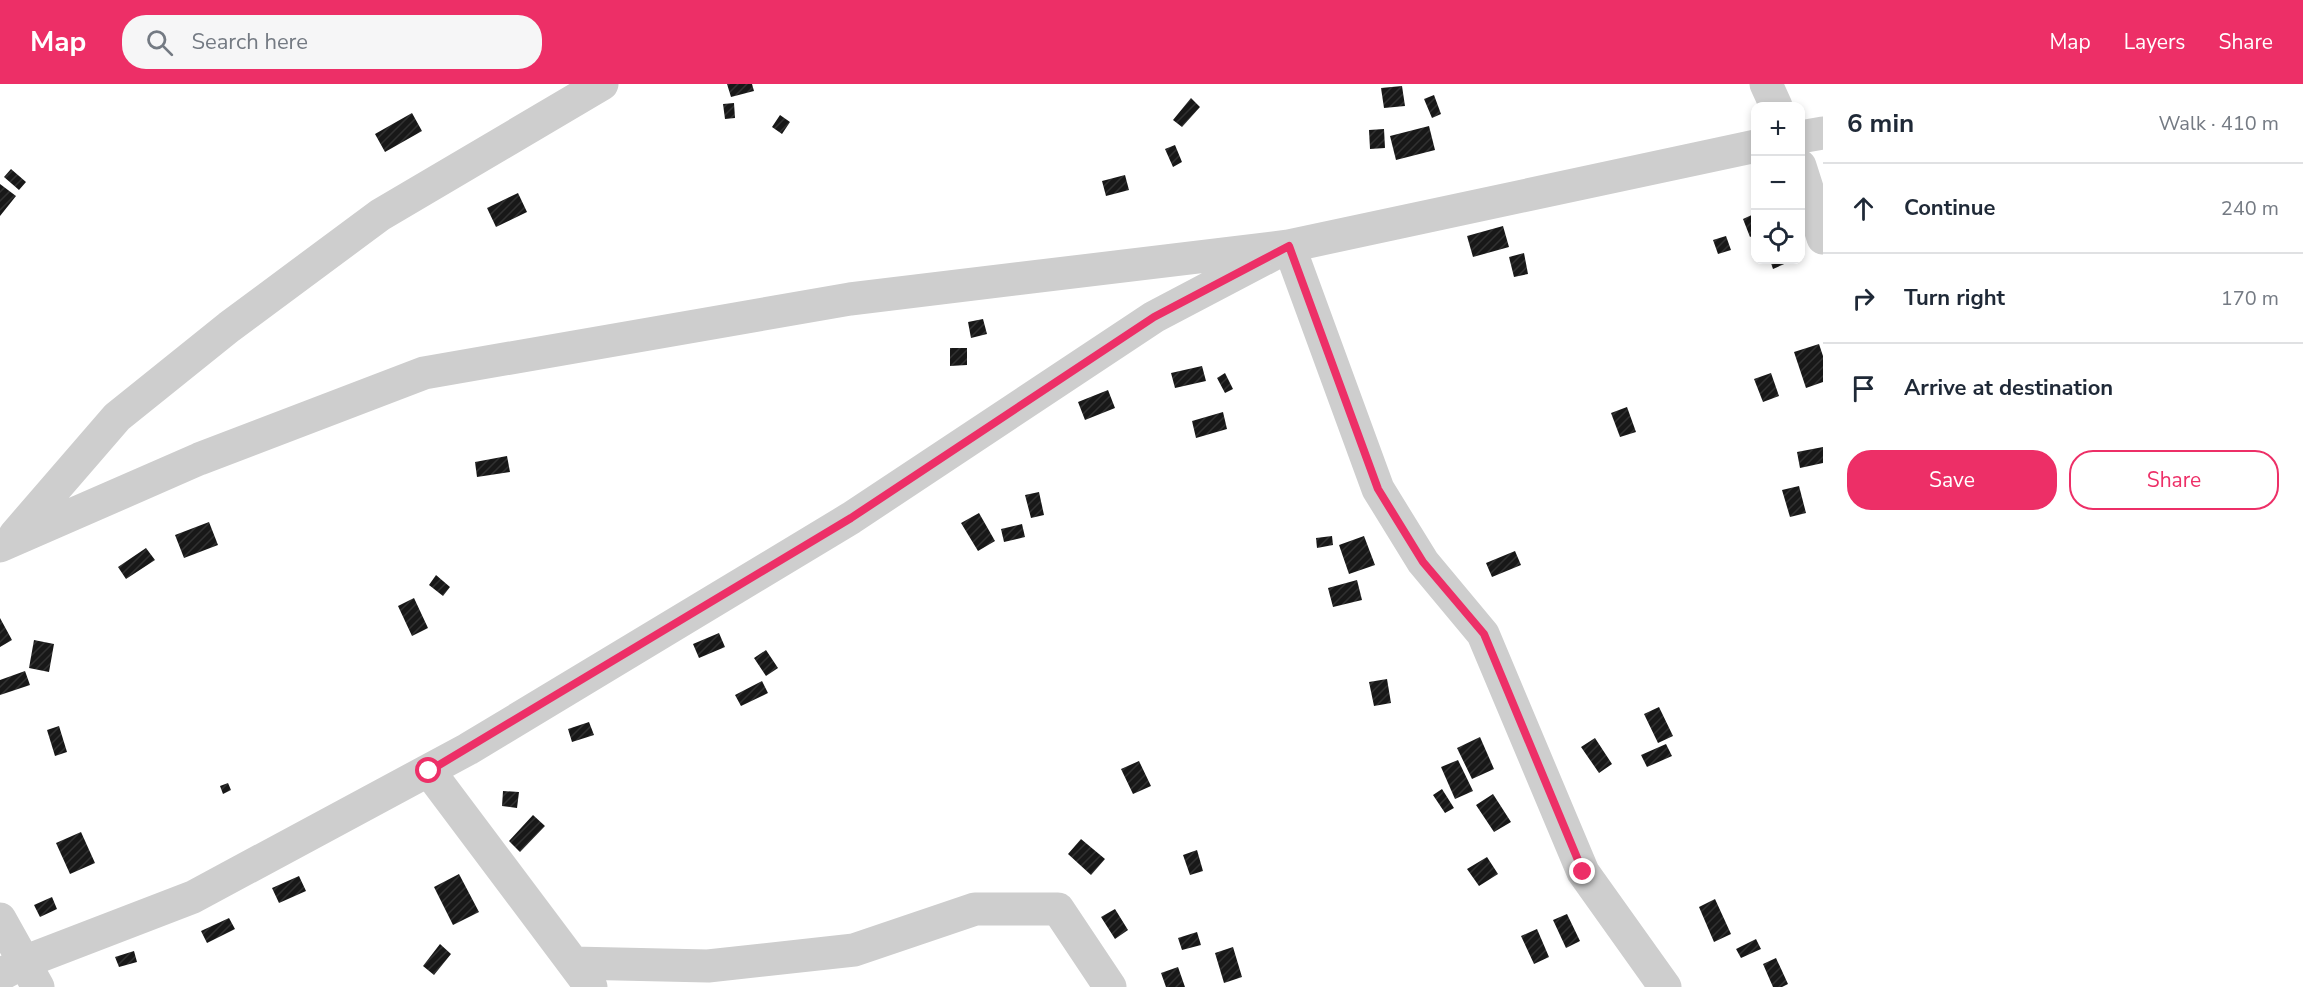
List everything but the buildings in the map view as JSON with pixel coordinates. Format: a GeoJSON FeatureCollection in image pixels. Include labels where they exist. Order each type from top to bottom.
{"type":"FeatureCollection","features":[{"type":"Feature","properties":{"kind":"street"},"geometry":{"type":"LineString","coordinates":[[5,543],[117,417],[229,327],[380,215],[602,84]]}},
{"type":"Feature","properties":{"kind":"street"},"geometry":{"type":"LineString","coordinates":[[1766,84],[1774,102]]}},
{"type":"Feature","properties":{"kind":"street"},"geometry":{"type":"LineString","coordinates":[[1805,136],[1823,133]]}},
{"type":"Feature","properties":{"kind":"street"},"geometry":{"type":"LineString","coordinates":[[5,543],[199,459],[424,373],[850,299],[1289,246],[1751,147]]}},
{"type":"Feature","properties":{"kind":"street"},"geometry":{"type":"LineString","coordinates":[[1805,182],[1823,238]]}},
{"type":"Feature","properties":{"kind":"street"},"geometry":{"type":"LineString","coordinates":[[0,919],[21,975],[193,897],[478,743],[851,518],[1154,317],[1289,246]]}},
{"type":"Feature","properties":{"kind":"street"},"geometry":{"type":"LineString","coordinates":[[1289,246],[1378,489],[1423,562],[1484,634],[1583,872],[1665,987]]}},
{"type":"Feature","properties":{"kind":"street"},"geometry":{"type":"LineString","coordinates":[[429,771],[582,975],[708,966],[854,950],[975,909],[1058,909],[1110,987]]}},
{"type":"Feature","properties":{"kind":"route"},"geometry":{"type":"LineString","coordinates":[[429,771],[851,518],[1154,317],[1289,246],[1378,489],[1423,562],[1484,634],[1583,872]]}}]}
